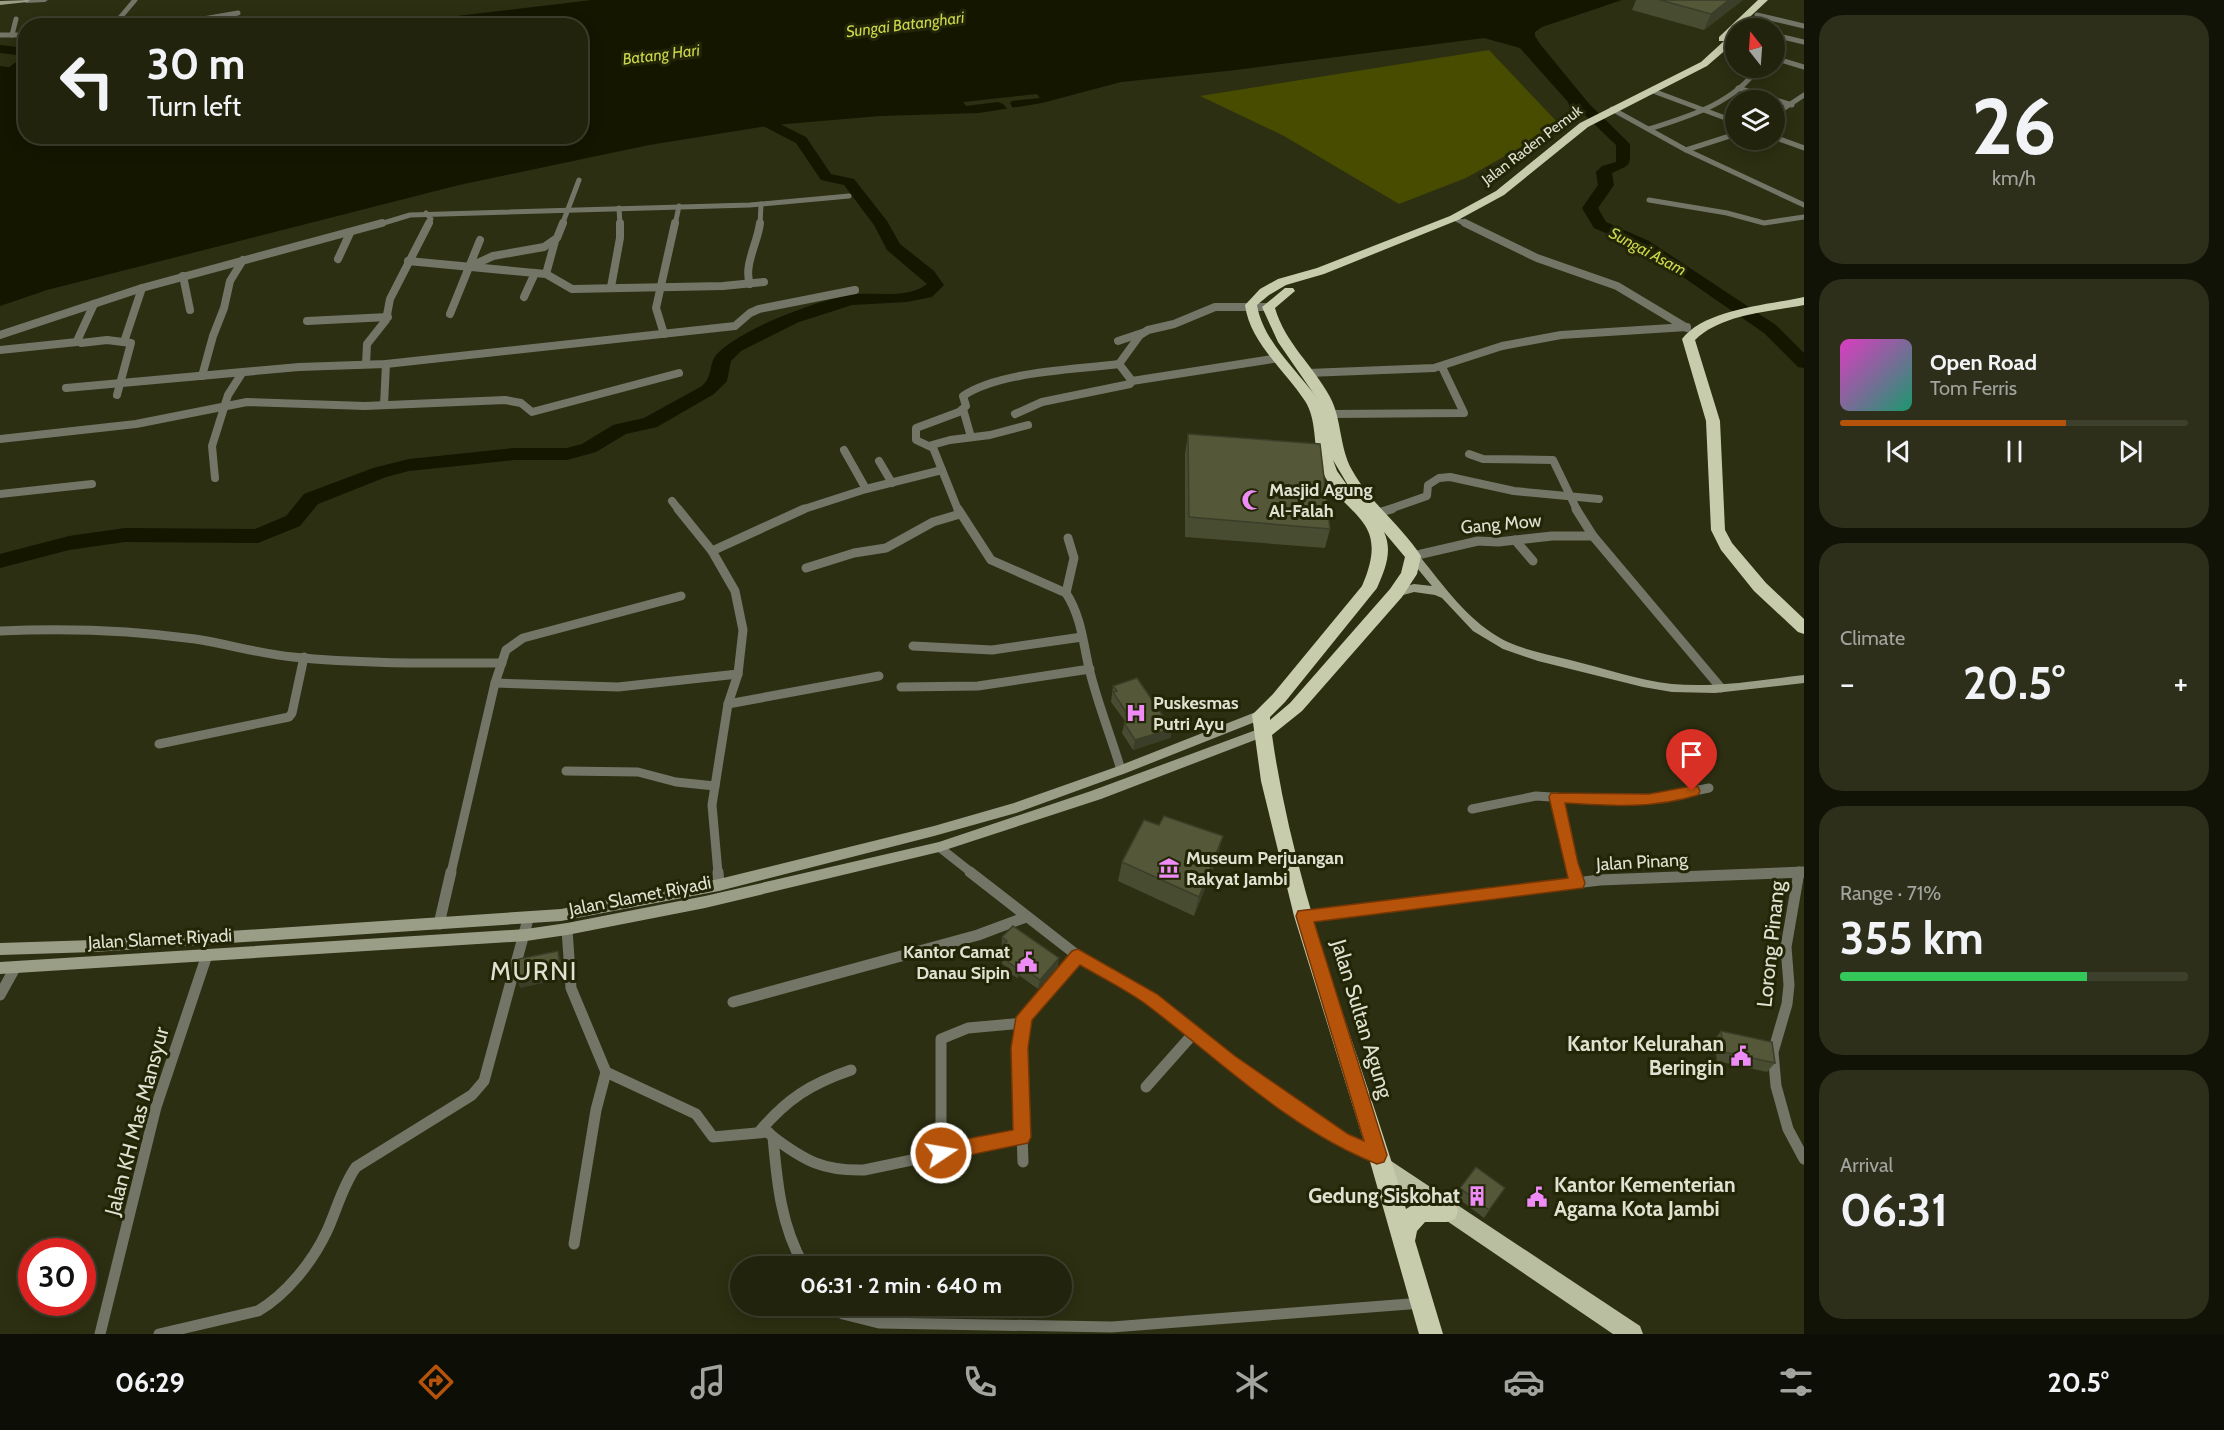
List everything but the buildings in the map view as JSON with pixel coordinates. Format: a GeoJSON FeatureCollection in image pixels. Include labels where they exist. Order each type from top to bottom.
{"type":"FeatureCollection","features":[{"type":"Feature","properties":{"kind":"highway","name":"Jalan Raden Pemuk"},"geometry":{"type":"LineString","coordinates":[[1696,68],[1719,42],[1763,0]]}},
{"type":"Feature","properties":{"kind":"highway"},"geometry":{"type":"LineString","coordinates":[[1754,18],[1773,0]]}},
{"type":"Feature","properties":{"kind":"highway","name":"Jalan Raden Pemuk"},"geometry":{"type":"LineString","coordinates":[[1251,306],[1256,298],[1300,274],[1320,271],[1454,218],[1500,193],[1584,125],[1704,64],[1725,49]]}},
{"type":"Feature","properties":{"kind":"highway","name":"Jalan Raden Pemuk"},"geometry":{"type":"LineString","coordinates":[[1268,307],[1281,296],[1312,279],[1320,271]]}},
{"type":"Feature","properties":{"kind":"highway"},"geometry":{"type":"LineString","coordinates":[[1804,301],[1690,329],[1688,339],[1689,350],[1713,421],[1718,530],[1726,546],[1760,587],[1804,628]]}},
{"type":"Feature","properties":{"kind":"highway"},"geometry":{"type":"LineString","coordinates":[[1251,306],[1252,316],[1279,358],[1315,405],[1320,418],[1324,458],[1330,473],[1371,514]]}},
{"type":"Feature","properties":{"kind":"highway"},"geometry":{"type":"LineString","coordinates":[[1268,307],[1273,325],[1308,374],[1331,414],[1337,454],[1342,465],[1371,514],[1386,534],[1413,556],[1409,574],[1396,593],[1296,707],[1275,726],[1262,724],[1279,698],[1369,588],[1378,570],[1386,534]]}},
{"type":"Feature","properties":{"kind":"highway"},"geometry":{"type":"LineString","coordinates":[[1749,571],[1771,584],[1804,614]]}},
{"type":"Feature","properties":{"kind":"highway","name":"Jalan Sultan Agung"},"geometry":{"type":"LineString","coordinates":[[1262,724],[1270,781],[1304,916],[1431,1334]]}},
{"type":"Feature","properties":{"kind":"highway"},"geometry":{"type":"LineString","coordinates":[[1404,1242],[1409,1222],[1416,1215],[1435,1209],[1447,1211]]}},
{"type":"Feature","properties":{"kind":"main road"},"geometry":{"type":"LineString","coordinates":[[0,3],[27,0]]}},
{"type":"Feature","properties":{"kind":"main road"},"geometry":{"type":"LineString","coordinates":[[1413,556],[1468,619],[1487,635],[1528,654],[1628,679],[1684,690],[1804,679]]}},
{"type":"Feature","properties":{"kind":"main road"},"geometry":{"type":"LineString","coordinates":[[1396,593],[1413,588],[1426,588],[1451,598]]}},
{"type":"Feature","properties":{"kind":"main road","name":"Jalan Slamet Riyadi"},"geometry":{"type":"LineString","coordinates":[[0,949],[94,946],[528,919],[561,915],[719,885],[933,831],[1016,808],[1121,770],[1262,724]]}},
{"type":"Feature","properties":{"kind":"main road","name":"Jalan Slamet Riyadi"},"geometry":{"type":"LineString","coordinates":[[0,968],[95,960],[526,935],[567,929],[793,882],[939,847],[1096,795],[1262,724]]}},
{"type":"Feature","properties":{"kind":"main road"},"geometry":{"type":"LineString","coordinates":[[789,867],[793,882]]}},
{"type":"Feature","properties":{"kind":"main road"},"geometry":{"type":"LineString","coordinates":[[1380,1160],[1447,1211],[1632,1334]]}},
{"type":"Feature","properties":{"kind":"street"},"geometry":{"type":"LineString","coordinates":[[27,0],[45,0]]}},
{"type":"Feature","properties":{"kind":"street"},"geometry":{"type":"LineString","coordinates":[[120,18],[135,0]]}},
{"type":"Feature","properties":{"kind":"street"},"geometry":{"type":"LineString","coordinates":[[209,18],[238,13]]}},
{"type":"Feature","properties":{"kind":"street"},"geometry":{"type":"LineString","coordinates":[[1757,15],[1804,26]]}},
{"type":"Feature","properties":{"kind":"street"},"geometry":{"type":"LineString","coordinates":[[12,35],[16,19]]}},
{"type":"Feature","properties":{"kind":"street"},"geometry":{"type":"LineString","coordinates":[[1785,37],[1801,41],[1804,32]]}},
{"type":"Feature","properties":{"kind":"street"},"geometry":{"type":"LineString","coordinates":[[0,35],[18,35]]}},
{"type":"Feature","properties":{"kind":"street"},"geometry":{"type":"LineString","coordinates":[[1785,61],[1804,67]]}},
{"type":"Feature","properties":{"kind":"street"},"geometry":{"type":"LineString","coordinates":[[1649,129],[1704,110],[1752,78]]}},
{"type":"Feature","properties":{"kind":"street"},"geometry":{"type":"LineString","coordinates":[[1738,88],[1792,105]]}},
{"type":"Feature","properties":{"kind":"street"},"geometry":{"type":"LineString","coordinates":[[1653,91],[1725,118]]}},
{"type":"Feature","properties":{"kind":"street"},"geometry":{"type":"LineString","coordinates":[[1785,109],[1802,99]]}},
{"type":"Feature","properties":{"kind":"street"},"geometry":{"type":"LineString","coordinates":[[1611,110],[1686,150],[1804,205]]}},
{"type":"Feature","properties":{"kind":"street"},"geometry":{"type":"LineString","coordinates":[[1686,150],[1725,138]]}},
{"type":"Feature","properties":{"kind":"street"},"geometry":{"type":"LineString","coordinates":[[1785,141],[1804,148]]}},
{"type":"Feature","properties":{"kind":"street"},"geometry":{"type":"LineString","coordinates":[[546,274],[555,240],[579,180]]}},
{"type":"Feature","properties":{"kind":"street"},"geometry":{"type":"LineString","coordinates":[[0,335],[142,288],[350,233],[411,214],[761,204],[849,196]]}},
{"type":"Feature","properties":{"kind":"street"},"geometry":{"type":"LineString","coordinates":[[1649,200],[1726,213],[1764,223],[1804,217]]}},
{"type":"Feature","properties":{"kind":"street"},"geometry":{"type":"LineString","coordinates":[[750,284],[747,273],[758,241],[761,204]]}},
{"type":"Feature","properties":{"kind":"street"},"geometry":{"type":"LineString","coordinates":[[664,334],[656,308],[679,206]]}},
{"type":"Feature","properties":{"kind":"street"},"geometry":{"type":"LineString","coordinates":[[610,287],[620,238],[619,208]]}},
{"type":"Feature","properties":{"kind":"street"},"geometry":{"type":"LineString","coordinates":[[366,364],[367,345],[388,317],[390,299],[431,219],[426,213]]}},
{"type":"Feature","properties":{"kind":"street"},"geometry":{"type":"LineString","coordinates":[[1454,218],[1537,258],[1617,286],[1690,329]]}},
{"type":"Feature","properties":{"kind":"street"},"geometry":{"type":"LineString","coordinates":[[338,259],[350,233]]}},
{"type":"Feature","properties":{"kind":"street"},"geometry":{"type":"LineString","coordinates":[[450,314],[480,240]]}},
{"type":"Feature","properties":{"kind":"street"},"geometry":{"type":"LineString","coordinates":[[469,266],[495,255],[542,247],[555,240]]}},
{"type":"Feature","properties":{"kind":"street"},"geometry":{"type":"LineString","coordinates":[[202,376],[213,336],[224,308],[230,281],[243,260]]}},
{"type":"Feature","properties":{"kind":"street"},"geometry":{"type":"LineString","coordinates":[[408,261],[546,274],[572,289],[764,282]]}},
{"type":"Feature","properties":{"kind":"street"},"geometry":{"type":"LineString","coordinates":[[524,297],[535,273]]}},
{"type":"Feature","properties":{"kind":"street"},"geometry":{"type":"LineString","coordinates":[[183,276],[190,310]]}},
{"type":"Feature","properties":{"kind":"street"},"geometry":{"type":"LineString","coordinates":[[124,342],[142,288]]}},
{"type":"Feature","properties":{"kind":"street"},"geometry":{"type":"LineString","coordinates":[[66,388],[299,367],[386,364],[735,326],[750,313],[759,309],[855,290]]}},
{"type":"Feature","properties":{"kind":"street"},"geometry":{"type":"LineString","coordinates":[[77,342],[94,304]]}},
{"type":"Feature","properties":{"kind":"street"},"geometry":{"type":"LineString","coordinates":[[1118,341],[1174,324],[1207,309],[1268,307]]}},
{"type":"Feature","properties":{"kind":"street"},"geometry":{"type":"LineString","coordinates":[[307,321],[388,317]]}},
{"type":"Feature","properties":{"kind":"street"},"geometry":{"type":"LineString","coordinates":[[1308,374],[1420,370],[1442,367],[1502,346],[1560,335],[1690,329]]}},
{"type":"Feature","properties":{"kind":"street"},"geometry":{"type":"LineString","coordinates":[[933,448],[922,445],[916,440],[916,428],[963,409],[966,406],[964,394],[988,383],[1119,364],[1143,333]]}},
{"type":"Feature","properties":{"kind":"street"},"geometry":{"type":"LineString","coordinates":[[0,350],[107,340],[131,343],[117,395]]}},
{"type":"Feature","properties":{"kind":"street"},"geometry":{"type":"LineString","coordinates":[[1015,414],[1042,402],[1130,384],[1132,381],[1279,358]]}},
{"type":"Feature","properties":{"kind":"street"},"geometry":{"type":"LineString","coordinates":[[384,405],[386,364]]}},
{"type":"Feature","properties":{"kind":"street"},"geometry":{"type":"LineString","coordinates":[[1119,364],[1132,381]]}},
{"type":"Feature","properties":{"kind":"street"},"geometry":{"type":"LineString","coordinates":[[1331,414],[1464,413],[1442,367]]}},
{"type":"Feature","properties":{"kind":"street"},"geometry":{"type":"LineString","coordinates":[[215,478],[212,446],[228,395],[242,373]]}},
{"type":"Feature","properties":{"kind":"street"},"geometry":{"type":"LineString","coordinates":[[0,439],[136,424],[224,405],[265,401],[384,405],[505,400],[521,403],[532,412],[680,373]]}},
{"type":"Feature","properties":{"kind":"street"},"geometry":{"type":"LineString","coordinates":[[963,409],[971,437]]}},
{"type":"Feature","properties":{"kind":"street"},"geometry":{"type":"LineString","coordinates":[[1028,425],[932,445],[960,514],[994,563],[1066,593],[1076,608],[1090,669],[1121,770]]}},
{"type":"Feature","properties":{"kind":"street"},"geometry":{"type":"LineString","coordinates":[[844,450],[866,489]]}},
{"type":"Feature","properties":{"kind":"street"},"geometry":{"type":"LineString","coordinates":[[1469,454],[1475,458],[1490,460],[1551,459],[1569,497],[1593,536],[1721,688]]}},
{"type":"Feature","properties":{"kind":"street"},"geometry":{"type":"LineString","coordinates":[[879,461],[892,483]]}},
{"type":"Feature","properties":{"kind":"street"},"geometry":{"type":"LineString","coordinates":[[712,551],[810,506],[942,470]]}},
{"type":"Feature","properties":{"kind":"street"},"geometry":{"type":"LineString","coordinates":[[1371,514],[1419,500],[1427,496],[1428,485],[1433,480],[1450,477],[1514,491],[1599,499]]}},
{"type":"Feature","properties":{"kind":"street"},"geometry":{"type":"LineString","coordinates":[[0,494],[92,484]]}},
{"type":"Feature","properties":{"kind":"street"},"geometry":{"type":"LineString","coordinates":[[672,501],[712,551],[735,591],[741,612],[743,630],[738,674],[728,705],[712,804],[719,885]]}},
{"type":"Feature","properties":{"kind":"street"},"geometry":{"type":"LineString","coordinates":[[806,568],[854,554],[886,548],[933,522],[960,514]]}},
{"type":"Feature","properties":{"kind":"street","name":"Gang Mow"},"geometry":{"type":"LineString","coordinates":[[1413,556],[1459,544],[1552,536],[1593,536]]}},
{"type":"Feature","properties":{"kind":"street"},"geometry":{"type":"LineString","coordinates":[[1066,593],[1074,558],[1068,538]]}},
{"type":"Feature","properties":{"kind":"street"},"geometry":{"type":"LineString","coordinates":[[1515,540],[1533,561]]}},
{"type":"Feature","properties":{"kind":"street"},"geometry":{"type":"LineString","coordinates":[[439,924],[495,683],[506,650],[523,638],[681,596]]}},
{"type":"Feature","properties":{"kind":"street"},"geometry":{"type":"LineString","coordinates":[[0,631],[45,628],[142,633],[202,641],[264,654],[389,662],[502,663]]}},
{"type":"Feature","properties":{"kind":"street"},"geometry":{"type":"LineString","coordinates":[[913,646],[992,650],[1083,637]]}},
{"type":"Feature","properties":{"kind":"street"},"geometry":{"type":"LineString","coordinates":[[159,744],[289,717],[292,713],[304,657]]}},
{"type":"Feature","properties":{"kind":"street"},"geometry":{"type":"LineString","coordinates":[[901,687],[978,686],[1090,669]]}},
{"type":"Feature","properties":{"kind":"street"},"geometry":{"type":"LineString","coordinates":[[495,683],[618,687],[738,674]]}},
{"type":"Feature","properties":{"kind":"street"},"geometry":{"type":"LineString","coordinates":[[728,705],[879,676]]}},
{"type":"Feature","properties":{"kind":"street"},"geometry":{"type":"LineString","coordinates":[[566,771],[638,772],[676,782],[715,786]]}},
{"type":"Feature","properties":{"kind":"street"},"geometry":{"type":"LineString","coordinates":[[1472,808],[1536,796],[1613,801],[1649,800],[1709,788]]}},
{"type":"Feature","properties":{"kind":"street"},"geometry":{"type":"LineString","coordinates":[[1557,797],[1568,853],[1577,883]]}},
{"type":"Feature","properties":{"kind":"street"},"geometry":{"type":"LineString","coordinates":[[939,847],[1078,956],[1152,999],[1193,1034],[1341,1140],[1380,1160]]}},
{"type":"Feature","properties":{"kind":"street","name":"Jalan Pinang"},"geometry":{"type":"LineString","coordinates":[[1304,916],[1577,883],[1802,872]]}},
{"type":"Feature","properties":{"kind":"street","name":"Lorong Pinang"},"geometry":{"type":"LineString","coordinates":[[1802,872],[1786,947],[1789,985],[1787,1004],[1773,1052],[1776,1086],[1788,1129],[1804,1159]]}},
{"type":"Feature","properties":{"kind":"street"},"geometry":{"type":"LineString","coordinates":[[733,1002],[978,935],[1026,917]]}},
{"type":"Feature","properties":{"kind":"street"},"geometry":{"type":"LineString","coordinates":[[159,1334],[258,1311],[268,1306],[278,1298],[323,1239],[348,1177],[356,1167],[472,1095],[479,1088],[484,1081],[526,935],[528,919]]}},
{"type":"Feature","properties":{"kind":"street"},"geometry":{"type":"LineString","coordinates":[[567,929],[571,988],[606,1072],[596,1110],[574,1244]]}},
{"type":"Feature","properties":{"kind":"street","name":"Jalan KH Mas Mansyur"},"geometry":{"type":"LineString","coordinates":[[100,1334],[156,1107],[207,955]]}},
{"type":"Feature","properties":{"kind":"street"},"geometry":{"type":"LineString","coordinates":[[1023,1162],[1019,1048],[1023,1023],[1027,1012],[1078,956]]}},
{"type":"Feature","properties":{"kind":"street"},"geometry":{"type":"LineString","coordinates":[[0,995],[15,968]]}},
{"type":"Feature","properties":{"kind":"street"},"geometry":{"type":"LineString","coordinates":[[941,1153],[941,1039],[949,1034],[993,1025],[1023,1023]]}},
{"type":"Feature","properties":{"kind":"street"},"geometry":{"type":"LineString","coordinates":[[1146,1087],[1193,1034]]}},
{"type":"Feature","properties":{"kind":"street"},"geometry":{"type":"LineString","coordinates":[[759,1132],[777,1110],[807,1086],[851,1071]]}},
{"type":"Feature","properties":{"kind":"street"},"geometry":{"type":"LineString","coordinates":[[606,1072],[696,1114],[713,1137],[768,1132],[809,1164],[844,1172],[864,1170],[1022,1137]]}},
{"type":"Feature","properties":{"kind":"street"},"geometry":{"type":"LineString","coordinates":[[773,1137],[779,1200],[793,1249],[798,1256]]}},
{"type":"Feature","properties":{"kind":"street"},"geometry":{"type":"LineString","coordinates":[[851,1316],[879,1323],[1112,1327],[1422,1303]]}},
{"type":"Feature","properties":{"kind":"shaded area"},"geometry":{"type":"Polygon","coordinates":[[[1489,50],[1560,125],[1466,178],[1399,204],[1284,136],[1200,96],[1489,50]]]}},
{"type":"Feature","properties":{"kind":"water"},"geometry":{"type":"Polygon","coordinates":[[[592,0],[1622,0],[1542,27],[1535,32],[1540,44],[1590,105],[1590,108],[1579,112],[1572,111],[1568,102],[1520,48],[1484,38],[1236,70],[1121,82],[1042,103],[979,113],[880,116],[774,125],[649,145],[459,185],[47,290],[0,306],[0,66],[18,70],[18,144],[588,144],[588,18],[439,18],[592,0]]]}},
{"type":"Feature","properties":{"kind":"pier"},"geometry":{"type":"Polygon","coordinates":[[[1037,94],[1040,98],[1012,101],[1010,103],[1015,112],[1010,112],[998,102],[966,106],[963,102],[1037,94]]]}},
{"type":"Feature","properties":{"kind":"waterway"},"geometry":{"type":"LineString","coordinates":[[0,49],[18,51]]}},
{"type":"Feature","properties":{"kind":"waterway"},"geometry":{"type":"LineString","coordinates":[[0,100],[6,83],[18,68]]}},
{"type":"Feature","properties":{"kind":"waterway","name":"Sungai Asam"},"geometry":{"type":"LineString","coordinates":[[1566,89],[1623,144],[1623,164],[1604,172],[1606,185],[1590,208],[1600,225],[1643,244],[1689,273],[1770,329],[1804,363]]}},
{"type":"Feature","properties":{"kind":"waterway"},"geometry":{"type":"LineString","coordinates":[[0,561],[69,543],[125,535],[258,536],[293,521],[311,499],[380,472],[409,465],[514,454],[567,454],[589,448],[620,429],[650,423],[708,390],[718,381],[722,359],[735,347],[793,318],[851,300],[907,297],[926,293],[936,285],[928,275],[893,247],[881,224],[849,182],[826,177],[801,140],[762,120],[757,102]]}},
{"type":"Feature","properties":{"kind":"place","name":"Masjid Agung Al-Falah"},"geometry":{"type":"Point","coordinates":[1252,500]}},
{"type":"Feature","properties":{"kind":"place","name":"Puskesmas Putri Ayu"},"geometry":{"type":"Point","coordinates":[1136,713]}},
{"type":"Feature","properties":{"kind":"place","name":"Museum Perjuangan Rakyat Jambi"},"geometry":{"type":"Point","coordinates":[1169,868]}},
{"type":"Feature","properties":{"kind":"place","name":"Kantor Camat Danau Sipin"},"geometry":{"type":"Point","coordinates":[1027,962]}},
{"type":"Feature","properties":{"kind":"place","name":"Kantor Kelurahan Beringin"},"geometry":{"type":"Point","coordinates":[1741,1056]}},
{"type":"Feature","properties":{"kind":"place","name":"Gedung Siskohat"},"geometry":{"type":"Point","coordinates":[1477,1196]}},
{"type":"Feature","properties":{"kind":"place","name":"Kantor Kementerian Agama Kota Jambi"},"geometry":{"type":"Point","coordinates":[1537,1197]}},
{"type":"Feature","properties":{"kind":"district","name":"MURNI"},"geometry":{"type":"Point","coordinates":[534,971]}},
{"type":"Feature","properties":{"kind":"route"},"geometry":{"type":"LineString","coordinates":[[941,1153],[1022,1137],[1019,1048],[1024,1017],[1078,956],[1152,999],[1228,1062],[1341,1140],[1377,1155],[1304,916],[1577,883],[1570,863],[1557,797],[1613,801],[1649,800],[1692,791]]}},
{"type":"Feature","properties":{"kind":"water label","name":"Sungai Batanghari"},"geometry":{"type":"Point","coordinates":[905,24]}},
{"type":"Feature","properties":{"kind":"water label","name":"Batang Hari"},"geometry":{"type":"Point","coordinates":[661,54]}}]}
